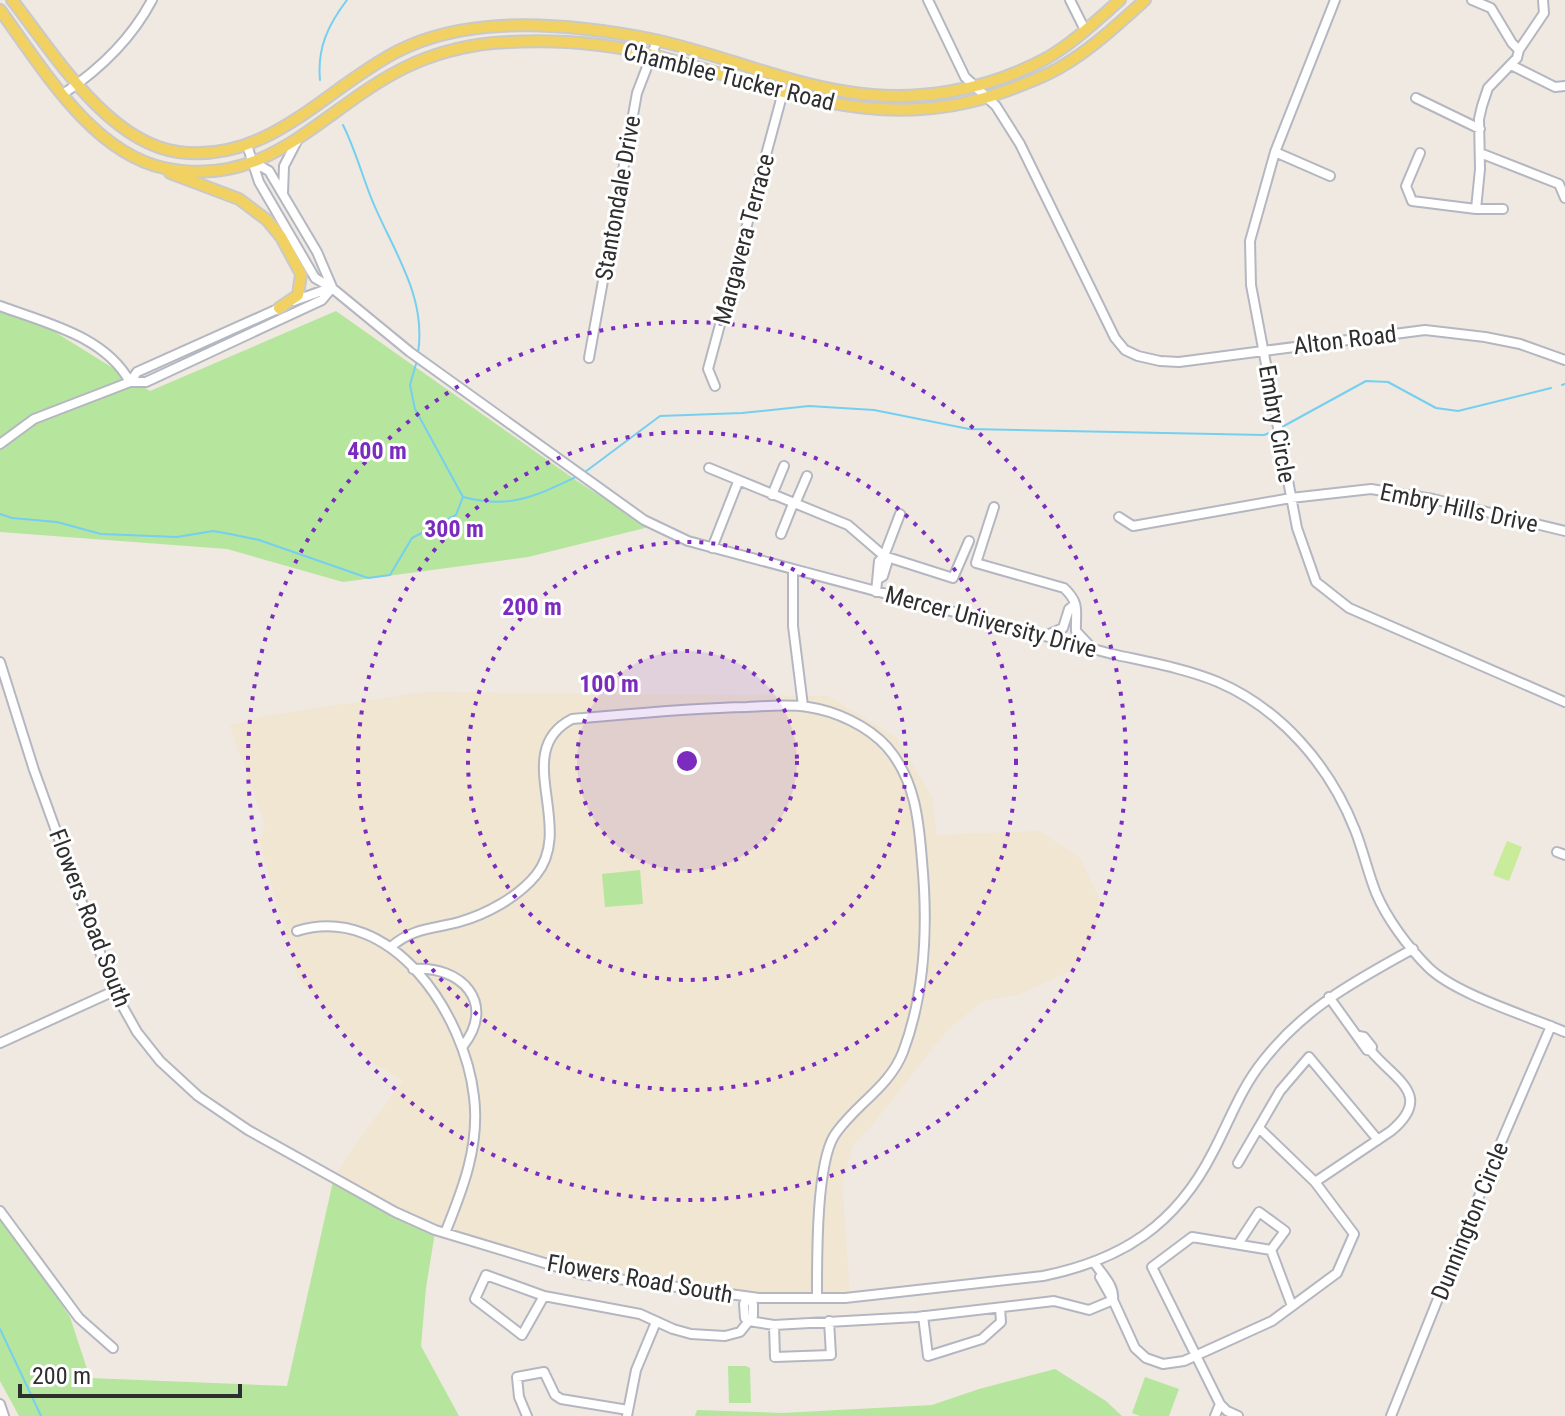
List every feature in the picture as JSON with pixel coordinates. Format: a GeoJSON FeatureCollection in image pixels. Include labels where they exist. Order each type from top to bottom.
{"type":"FeatureCollection","features":[{"type":"Feature","properties":{"kind":"main road","name":"Chamblee Tucker Road"},"geometry":{"type":"LineString","coordinates":[[12,0],[115,124],[151,144],[174,151],[203,154],[232,150],[273,134],[358,75],[399,51],[448,33],[503,26],[586,29],[657,41],[848,92],[904,96],[974,87],[1002,78],[1048,57],[1120,0]]}},
{"type":"Feature","properties":{"kind":"main road","name":"Chamblee Tucker Road"},"geometry":{"type":"LineString","coordinates":[[0,10],[63,94],[96,132],[135,158],[162,168],[220,172],[255,163],[297,141],[405,68],[452,50],[540,41],[590,45],[650,54],[831,104],[882,111],[942,108],[987,98],[1059,68],[1087,50],[1145,0]]}},
{"type":"Feature","properties":{"kind":"main road"},"geometry":{"type":"LineString","coordinates":[[0,20],[5,28],[16,33]]}},
{"type":"Feature","properties":{"kind":"main road"},"geometry":{"type":"LineString","coordinates":[[162,168],[177,177],[218,189],[239,199],[267,220],[281,237],[301,274],[298,295],[279,308]]}},
{"type":"Feature","properties":{"kind":"street"},"geometry":{"type":"LineString","coordinates":[[63,94],[93,72],[133,31],[152,0]]}},
{"type":"Feature","properties":{"kind":"street"},"geometry":{"type":"LineString","coordinates":[[928,0],[955,59],[974,87],[987,98]]}},
{"type":"Feature","properties":{"kind":"street"},"geometry":{"type":"LineString","coordinates":[[1070,0],[1085,30]]}},
{"type":"Feature","properties":{"kind":"street","name":"Embry Circle"},"geometry":{"type":"LineString","coordinates":[[1335,0],[1275,152],[1250,241],[1251,285],[1291,498],[1307,562],[1316,582],[1349,608],[1565,702]]}},
{"type":"Feature","properties":{"kind":"street"},"geometry":{"type":"LineString","coordinates":[[1472,0],[1491,8],[1519,50]]}},
{"type":"Feature","properties":{"kind":"street"},"geometry":{"type":"LineString","coordinates":[[1476,209],[1479,119],[1488,88],[1511,65],[1544,13],[1543,0]]}},
{"type":"Feature","properties":{"kind":"street","name":"Stantondale Drive"},"geometry":{"type":"LineString","coordinates":[[589,358],[637,93],[657,41]]}},
{"type":"Feature","properties":{"kind":"street"},"geometry":{"type":"LineString","coordinates":[[1511,65],[1555,87],[1565,86]]}},
{"type":"Feature","properties":{"kind":"street","name":"Margavera Terrace"},"geometry":{"type":"LineString","coordinates":[[715,386],[708,369],[783,92]]}},
{"type":"Feature","properties":{"kind":"street","name":"Alton Road"},"geometry":{"type":"LineString","coordinates":[[987,98],[996,106],[1020,144],[1105,322],[1125,350],[1138,356],[1179,362],[1425,330],[1497,339],[1565,360]]}},
{"type":"Feature","properties":{"kind":"street"},"geometry":{"type":"LineString","coordinates":[[1416,98],[1480,129]]}},
{"type":"Feature","properties":{"kind":"street"},"geometry":{"type":"LineString","coordinates":[[283,194],[284,166],[297,141]]}},
{"type":"Feature","properties":{"kind":"street","name":"Mercer University Drive"},"geometry":{"type":"LineString","coordinates":[[247,145],[259,182],[315,278],[332,288],[410,352],[644,520],[688,541],[712,548],[1179,669],[1244,694],[1298,737],[1339,797],[1358,838],[1383,907],[1413,949],[1445,982],[1565,1032]]}},
{"type":"Feature","properties":{"kind":"street"},"geometry":{"type":"LineString","coordinates":[[1275,152],[1330,176]]}},
{"type":"Feature","properties":{"kind":"street"},"geometry":{"type":"LineString","coordinates":[[1420,153],[1406,186],[1412,201],[1503,209]]}},
{"type":"Feature","properties":{"kind":"street"},"geometry":{"type":"LineString","coordinates":[[1480,153],[1559,184],[1565,198]]}},
{"type":"Feature","properties":{"kind":"street","name":"Mercer University Drive"},"geometry":{"type":"LineString","coordinates":[[255,163],[269,170],[317,252],[332,288]]}},
{"type":"Feature","properties":{"kind":"street"},"geometry":{"type":"LineString","coordinates":[[130,382],[137,372],[315,292],[332,288]]}},
{"type":"Feature","properties":{"kind":"street"},"geometry":{"type":"LineString","coordinates":[[0,444],[34,419],[130,382],[146,382],[322,300],[332,288]]}},
{"type":"Feature","properties":{"kind":"street"},"geometry":{"type":"LineString","coordinates":[[0,306],[98,346],[112,357],[130,382]]}},
{"type":"Feature","properties":{"kind":"street"},"geometry":{"type":"LineString","coordinates":[[772,495],[784,466]]}},
{"type":"Feature","properties":{"kind":"street"},"geometry":{"type":"LineString","coordinates":[[709,468],[848,525],[884,556],[953,578],[969,541]]}},
{"type":"Feature","properties":{"kind":"street"},"geometry":{"type":"LineString","coordinates":[[781,534],[807,476]]}},
{"type":"Feature","properties":{"kind":"street"},"geometry":{"type":"LineString","coordinates":[[712,548],[738,482]]}},
{"type":"Feature","properties":{"kind":"street","name":"Embry Hills Drive"},"geometry":{"type":"LineString","coordinates":[[1119,517],[1133,526],[1291,498],[1371,489],[1433,499],[1565,531]]}},
{"type":"Feature","properties":{"kind":"street"},"geometry":{"type":"LineString","coordinates":[[994,507],[976,563],[1064,588],[1073,596],[1078,611],[1076,626],[1082,640],[1094,649]]}},
{"type":"Feature","properties":{"kind":"street"},"geometry":{"type":"LineString","coordinates":[[876,592],[879,561],[884,556],[900,514]]}},
{"type":"Feature","properties":{"kind":"street"},"geometry":{"type":"LineString","coordinates":[[793,570],[793,626],[803,706]]}},
{"type":"Feature","properties":{"kind":"street"},"geometry":{"type":"LineString","coordinates":[[1045,636],[1063,628],[1069,609],[1075,604]]}},
{"type":"Feature","properties":{"kind":"street"},"geometry":{"type":"LineString","coordinates":[[1065,623],[1076,626]]}},
{"type":"Feature","properties":{"kind":"street","name":"Flowers Road South"},"geometry":{"type":"LineString","coordinates":[[1,667],[35,772],[114,991],[137,1032],[160,1061],[198,1096],[248,1130],[395,1212],[445,1233],[581,1274],[747,1297],[817,1298],[877,1295],[1043,1276],[1094,1262],[1135,1242],[1175,1211],[1200,1176],[1236,1104],[1262,1061],[1305,1014],[1413,949]]}},
{"type":"Feature","properties":{"kind":"street"},"geometry":{"type":"LineString","coordinates":[[392,946],[419,929],[457,922],[501,904],[537,874],[550,844],[544,748],[548,738],[572,719],[710,708],[803,706],[853,722],[887,747],[916,801],[925,891],[925,948],[918,994],[905,1044],[885,1083],[834,1137],[826,1157],[817,1246],[817,1298]]}},
{"type":"Feature","properties":{"kind":"street"},"geometry":{"type":"LineString","coordinates":[[297,931],[312,926],[346,926],[392,946],[432,989],[463,1046],[474,1098],[472,1149],[465,1184],[445,1233]]}},
{"type":"Feature","properties":{"kind":"street"},"geometry":{"type":"LineString","coordinates":[[413,969],[446,971],[467,987],[476,1005],[475,1023],[471,1036],[463,1046]]}},
{"type":"Feature","properties":{"kind":"street"},"geometry":{"type":"LineString","coordinates":[[0,1043],[114,991]]}},
{"type":"Feature","properties":{"kind":"street"},"geometry":{"type":"LineString","coordinates":[[1315,1182],[1399,1124],[1410,1105],[1411,1096],[1408,1088],[1371,1051],[1372,1047],[1364,1037],[1359,1036],[1329,997]]}},
{"type":"Feature","properties":{"kind":"street","name":"Dunnington Circle"},"geometry":{"type":"LineString","coordinates":[[1391,1416],[1551,1026]]}},
{"type":"Feature","properties":{"kind":"street"},"geometry":{"type":"LineString","coordinates":[[1238,1163],[1280,1091],[1309,1057],[1378,1140]]}},
{"type":"Feature","properties":{"kind":"street"},"geometry":{"type":"LineString","coordinates":[[1094,1262],[1100,1274],[1096,1282],[1135,1348],[1146,1358],[1163,1364],[1184,1361],[1272,1321],[1337,1273],[1354,1234],[1315,1182],[1259,1128]]}},
{"type":"Feature","properties":{"kind":"street"},"geometry":{"type":"LineString","coordinates":[[0,1211],[79,1318],[113,1348]]}},
{"type":"Feature","properties":{"kind":"street"},"geometry":{"type":"LineString","coordinates":[[1238,1244],[1259,1212],[1285,1231],[1271,1250]]}},
{"type":"Feature","properties":{"kind":"street"},"geometry":{"type":"LineString","coordinates":[[1238,1416],[1220,1404],[1152,1267],[1192,1237],[1271,1250]]}},
{"type":"Feature","properties":{"kind":"street"},"geometry":{"type":"LineString","coordinates":[[1271,1250],[1292,1306]]}},
{"type":"Feature","properties":{"kind":"street"},"geometry":{"type":"LineString","coordinates":[[544,1296],[522,1335],[475,1299],[486,1275],[544,1296],[640,1314],[691,1334],[725,1336],[740,1332],[749,1321]]}},
{"type":"Feature","properties":{"kind":"street"},"geometry":{"type":"LineString","coordinates":[[747,1297],[745,1318],[774,1325],[923,1316],[1054,1301],[1089,1310],[1109,1302]]}},
{"type":"Feature","properties":{"kind":"street"},"geometry":{"type":"LineString","coordinates":[[923,1316],[928,1356],[982,1339],[1001,1322],[1000,1308]]}},
{"type":"Feature","properties":{"kind":"street"},"geometry":{"type":"LineString","coordinates":[[774,1325],[775,1357],[831,1355],[829,1321]]}},
{"type":"Feature","properties":{"kind":"street"},"geometry":{"type":"LineString","coordinates":[[527,1416],[519,1397],[517,1377],[544,1372],[555,1395],[561,1399],[628,1413],[636,1370],[656,1322]]}},
{"type":"Feature","properties":{"kind":"street"},"geometry":{"type":"LineString","coordinates":[[0,1404],[4,1416]]}},
{"type":"Feature","properties":{"kind":"street"},"geometry":{"type":"LineString","coordinates":[[1215,1416],[1220,1404]]}},
{"type":"Feature","properties":{"kind":"shaded area"},"geometry":{"type":"Polygon","coordinates":[[[426,692],[828,696],[896,737],[932,797],[937,835],[1039,831],[1080,858],[1100,900],[1096,932],[1073,970],[1020,994],[983,1001],[946,1031],[853,1145],[842,1183],[850,1294],[794,1297],[690,1287],[622,1275],[435,1232],[334,1177],[403,1081],[369,1060],[298,978],[259,841],[265,825],[230,726],[263,716],[426,692]]]}},
{"type":"Feature","properties":{"kind":"green space"},"geometry":{"type":"Polygon","coordinates":[[[0,305],[26,314],[150,391],[336,311],[577,481],[649,527],[528,557],[343,582],[227,549],[0,532],[0,305]]]}},
{"type":"Feature","properties":{"kind":"green space"},"geometry":{"type":"Polygon","coordinates":[[[1507,841],[1522,847],[1509,881],[1493,875],[1507,841]]]}},
{"type":"Feature","properties":{"kind":"green space"},"geometry":{"type":"Polygon","coordinates":[[[640,870],[643,904],[605,907],[602,874],[640,870]]]}},
{"type":"Feature","properties":{"kind":"green space"},"geometry":{"type":"Polygon","coordinates":[[[334,1177],[435,1232],[421,1346],[459,1416],[19,1416],[0,1381],[0,1212],[70,1317],[90,1378],[287,1386],[334,1177]]]}},
{"type":"Feature","properties":{"kind":"green space"},"geometry":{"type":"Polygon","coordinates":[[[728,1366],[750,1368],[751,1403],[729,1403],[728,1366]]]}},
{"type":"Feature","properties":{"kind":"green space"},"geometry":{"type":"Polygon","coordinates":[[[1055,1369],[1106,1401],[1122,1416],[695,1416],[697,1410],[782,1413],[932,1405],[1055,1369]]]}},
{"type":"Feature","properties":{"kind":"green space"},"geometry":{"type":"Polygon","coordinates":[[[1145,1377],[1179,1389],[1169,1416],[1132,1413],[1145,1377]]]}},
{"type":"Feature","properties":{"kind":"waterway"},"geometry":{"type":"LineString","coordinates":[[320,80],[320,58],[325,37],[347,0]]}},
{"type":"Feature","properties":{"kind":"waterway"},"geometry":{"type":"LineString","coordinates":[[343,125],[413,293],[418,312],[418,353]]}},
{"type":"Feature","properties":{"kind":"waterway"},"geometry":{"type":"LineString","coordinates":[[0,514],[57,522],[101,534],[177,537],[213,531],[259,540],[368,578],[390,575],[412,538],[456,515],[463,497],[415,409],[410,385],[416,364]]}},
{"type":"Feature","properties":{"kind":"waterway"},"geometry":{"type":"LineString","coordinates":[[1282,427],[1366,381],[1388,382],[1436,408],[1458,411],[1551,388]]}},
{"type":"Feature","properties":{"kind":"waterway"},"geometry":{"type":"LineString","coordinates":[[585,472],[660,416],[742,413],[809,406],[874,410],[969,429],[1264,435],[1277,430]]}},
{"type":"Feature","properties":{"kind":"waterway"},"geometry":{"type":"LineString","coordinates":[[463,497],[494,502],[521,499],[576,477]]}},
{"type":"Feature","properties":{"kind":"waterway"},"geometry":{"type":"LineString","coordinates":[[0,1329],[41,1416]]}}]}
